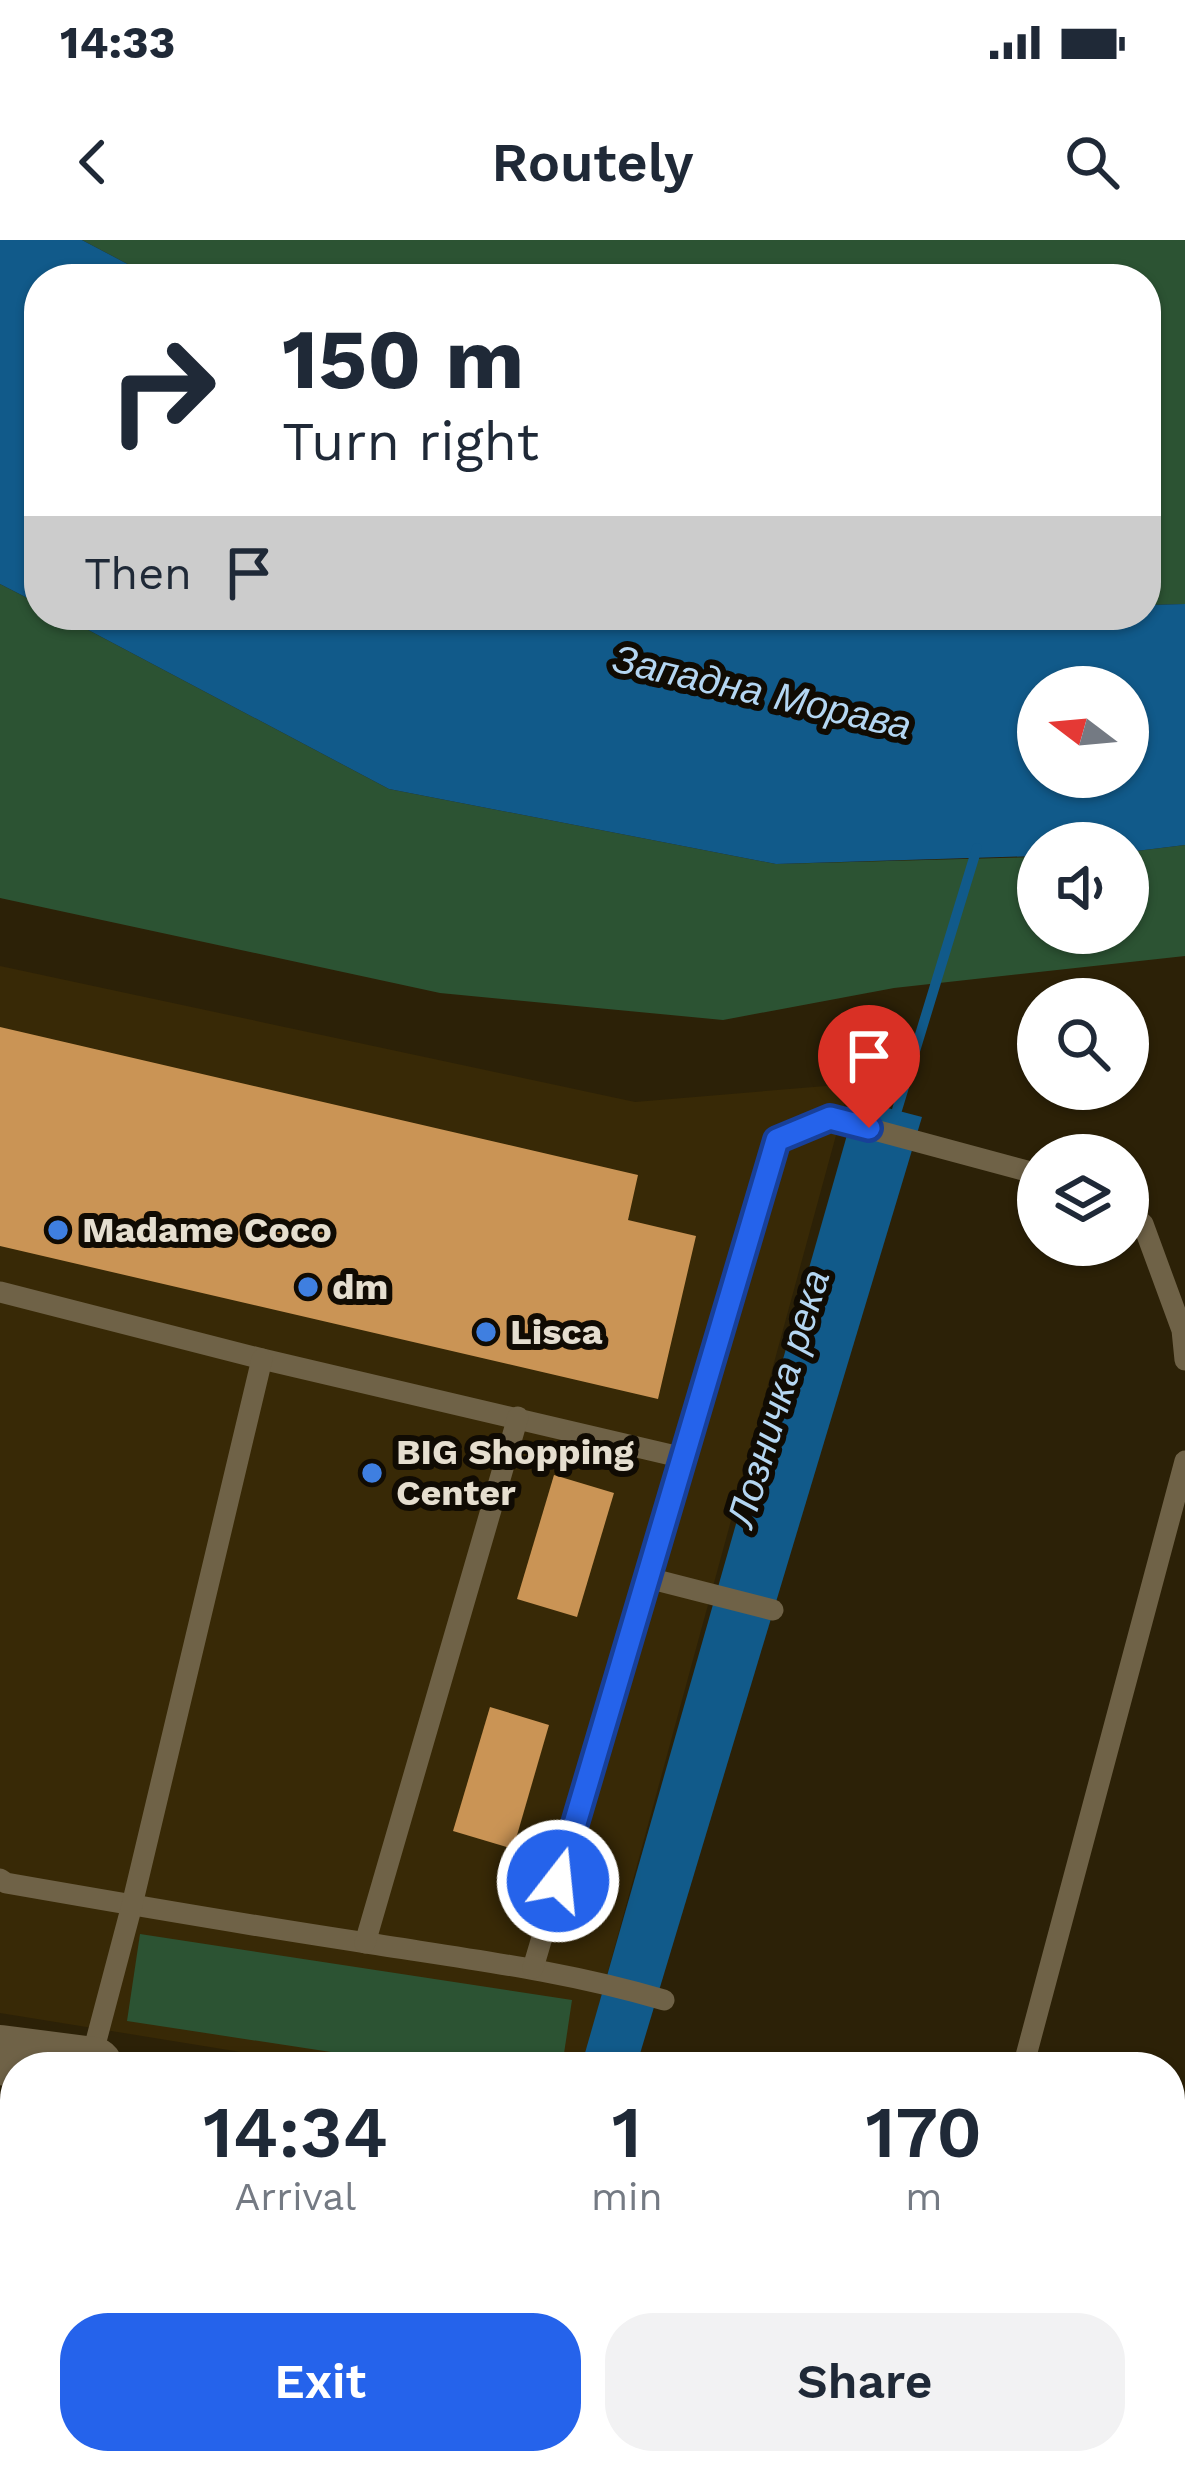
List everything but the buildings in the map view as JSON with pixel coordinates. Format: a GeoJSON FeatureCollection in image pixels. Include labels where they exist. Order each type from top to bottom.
{"type":"FeatureCollection","features":[{"type":"Feature","properties":{"kind":"lane"},"geometry":{"type":"LineString","coordinates":[[532,1967],[777,1140],[830,1118],[1017,1168]]}},
{"type":"Feature","properties":{"kind":"lane"},"geometry":{"type":"LineString","coordinates":[[1149,1241],[1181,1330],[1185,1360]]}},
{"type":"Feature","properties":{"kind":"lane"},"geometry":{"type":"LineString","coordinates":[[0,1292],[683,1458]]}},
{"type":"Feature","properties":{"kind":"lane"},"geometry":{"type":"LineString","coordinates":[[95,2052],[262,1359]]}},
{"type":"Feature","properties":{"kind":"lane"},"geometry":{"type":"LineString","coordinates":[[365,1943],[518,1417]]}},
{"type":"Feature","properties":{"kind":"lane"},"geometry":{"type":"LineString","coordinates":[[1027,2052],[1185,1461]]}},
{"type":"Feature","properties":{"kind":"lane"},"geometry":{"type":"LineString","coordinates":[[648,1578],[773,1610]]}},
{"type":"Feature","properties":{"kind":"lane"},"geometry":{"type":"LineString","coordinates":[[0,1879],[132,1905],[532,1967],[664,2000]]}},
{"type":"Feature","properties":{"kind":"shaded area","name":"BIG Shopping Center"},"geometry":{"type":"Polygon","coordinates":[[[0,966],[635,1102],[850,1084],[586,2052],[241,2052],[0,2013],[0,966]]]}},
{"type":"Feature","properties":{"kind":"green space"},"geometry":{"type":"Polygon","coordinates":[[[82,240],[1185,240],[1185,604],[1161,605],[1161,264],[128,264],[82,240]]]}},
{"type":"Feature","properties":{"kind":"green space"},"geometry":{"type":"Polygon","coordinates":[[[0,584],[24,596],[24,630],[88,630],[389,789],[776,864],[1017,858],[1017,954],[1149,954],[1149,849],[1185,845],[1185,956],[894,988],[723,1020],[440,993],[0,898],[0,584]]]}},
{"type":"Feature","properties":{"kind":"green space"},"geometry":{"type":"Polygon","coordinates":[[[140,1934],[572,2000],[564,2052],[331,2052],[127,2021],[140,1934]]]}},
{"type":"Feature","properties":{"kind":"water"},"geometry":{"type":"Polygon","coordinates":[[[0,240],[82,240],[128,264],[24,264],[24,596],[0,584],[0,240]]]}},
{"type":"Feature","properties":{"kind":"water","name":"Западна Морава"},"geometry":{"type":"Polygon","coordinates":[[[1185,604],[1185,845],[1149,849],[1149,822],[1017,822],[1017,857],[776,864],[389,789],[88,630],[1161,630],[1161,605],[1185,604]]]}},
{"type":"Feature","properties":{"kind":"water"},"geometry":{"type":"Polygon","coordinates":[[[857,1100],[922,1117],[641,2052],[585,2052],[857,1100]]]}},
{"type":"Feature","properties":{"kind":"waterway","name":"Лозничка река"},"geometry":{"type":"LineString","coordinates":[[893,1123],[977,848]]}},
{"type":"Feature","properties":{"kind":"place","name":"Madame Coco"},"geometry":{"type":"Point","coordinates":[58,1230]}},
{"type":"Feature","properties":{"kind":"place","name":"dm"},"geometry":{"type":"Point","coordinates":[308,1287]}},
{"type":"Feature","properties":{"kind":"place","name":"Lisca"},"geometry":{"type":"Point","coordinates":[486,1332]}},
{"type":"Feature","properties":{"kind":"place","name":"BIG Shopping Center"},"geometry":{"type":"Point","coordinates":[372,1473]}},
{"type":"Feature","properties":{"kind":"route"},"geometry":{"type":"LineString","coordinates":[[558,1881],[777,1140],[830,1118],[869,1128]]}}]}
